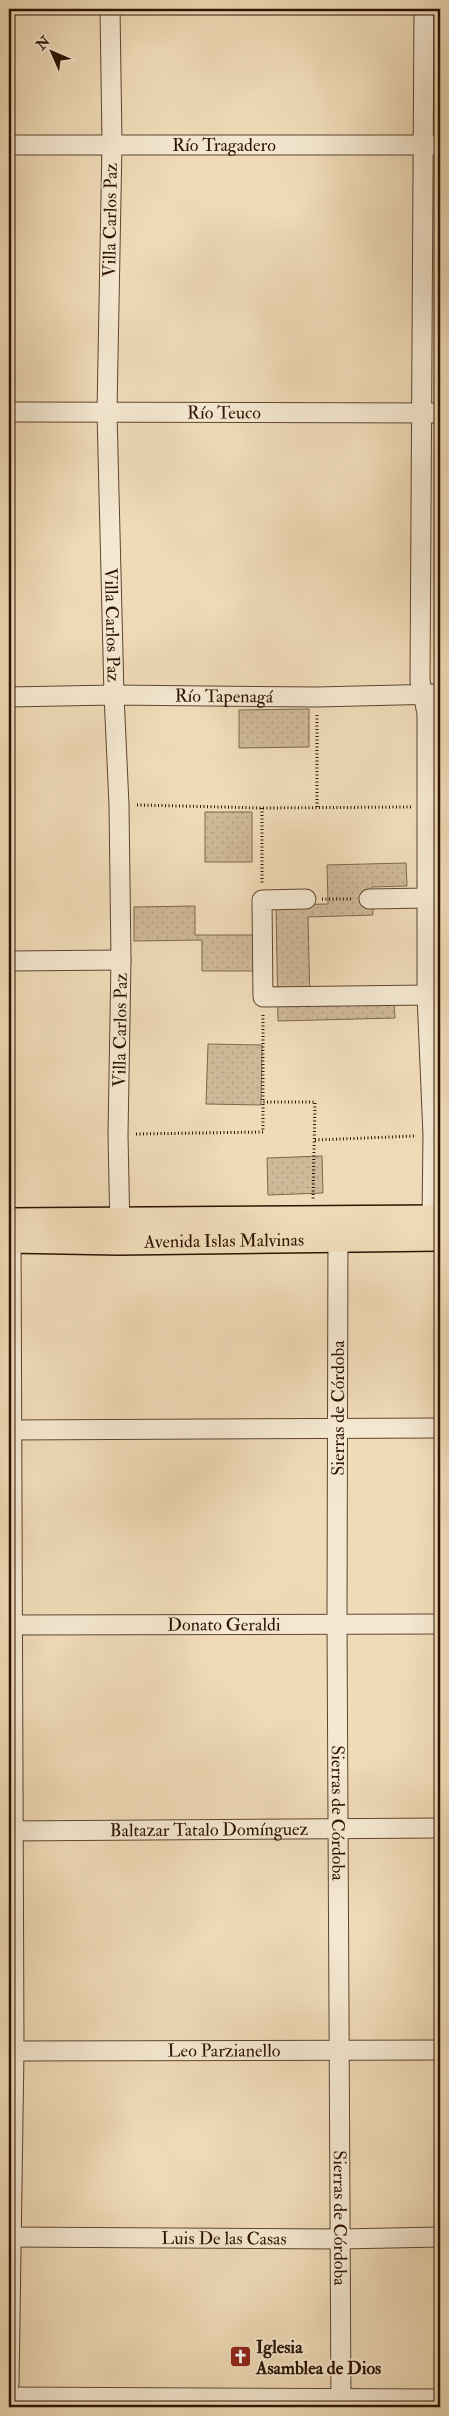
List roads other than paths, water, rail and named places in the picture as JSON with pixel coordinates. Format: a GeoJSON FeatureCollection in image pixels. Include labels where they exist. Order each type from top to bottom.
{"type":"FeatureCollection","features":[{"type":"Feature","properties":{"kind":"main road","name":"Avenida Islas Malvinas"},"geometry":{"type":"LineString","coordinates":[[120,1231],[312,1220],[338,1229]]}},
{"type":"Feature","properties":{"kind":"main road","name":"Avenida Islas Malvinas"},"geometry":{"type":"LineString","coordinates":[[10,1230],[338,1229],[438,1224]]}},
{"type":"Feature","properties":{"kind":"street","name":"Villa Carlos Paz"},"geometry":{"type":"LineString","coordinates":[[110,9],[112,143],[107,412],[114,695],[119,805],[121,960],[118,1134],[120,1231]]}},
{"type":"Feature","properties":{"kind":"street"},"geometry":{"type":"LineString","coordinates":[[424,9],[432,145],[431,413],[420,680],[432,694],[427,713],[427,898],[431,983],[433,1135],[438,1224]]}},
{"type":"Feature","properties":{"kind":"street","name":"Río Tragadero"},"geometry":{"type":"LineString","coordinates":[[9,145],[112,143],[432,145]]}},
{"type":"Feature","properties":{"kind":"street","name":"Río Teuco"},"geometry":{"type":"LineString","coordinates":[[9,412],[431,413]]}},
{"type":"Feature","properties":{"kind":"street","name":"Río Tapenagá"},"geometry":{"type":"LineString","coordinates":[[9,697],[114,695],[317,697],[432,694]]}},
{"type":"Feature","properties":{"kind":"street"},"geometry":{"type":"LineString","coordinates":[[369,898],[427,898]]}},
{"type":"Feature","properties":{"kind":"street"},"geometry":{"type":"LineString","coordinates":[[306,899],[262,900],[263,997],[431,983]]}},
{"type":"Feature","properties":{"kind":"street"},"geometry":{"type":"LineString","coordinates":[[9,962],[121,960]]}},
{"type":"Feature","properties":{"kind":"street","name":"Sierras de Córdoba"},"geometry":{"type":"LineString","coordinates":[[338,1229],[337,1624],[341,2403]]}},
{"type":"Feature","properties":{"kind":"street"},"geometry":{"type":"LineString","coordinates":[[9,2384],[12,1430],[10,1230]]}},
{"type":"Feature","properties":{"kind":"street"},"geometry":{"type":"LineString","coordinates":[[12,1430],[440,1428]]}},
{"type":"Feature","properties":{"kind":"street","name":"Donato Geraldi"},"geometry":{"type":"LineString","coordinates":[[10,1625],[440,1624]]}},
{"type":"Feature","properties":{"kind":"street","name":"Baltazar Tatalo Domínguez"},"geometry":{"type":"LineString","coordinates":[[10,1831],[440,1828]]}},
{"type":"Feature","properties":{"kind":"street","name":"Leo Parzianello"},"geometry":{"type":"LineString","coordinates":[[11,2052],[440,2050]]}},
{"type":"Feature","properties":{"kind":"street","name":"Luis De las Casas"},"geometry":{"type":"LineString","coordinates":[[10,2237],[341,2239],[440,2237]]}},
{"type":"Feature","properties":{"kind":"street"},"geometry":{"type":"LineString","coordinates":[[9,2397],[341,2403],[440,2399]]}},
{"type":"Feature","properties":{"kind":"place","name":"Iglesia Asamblea de Dios"},"geometry":{"type":"Point","coordinates":[240,2357]}}]}
